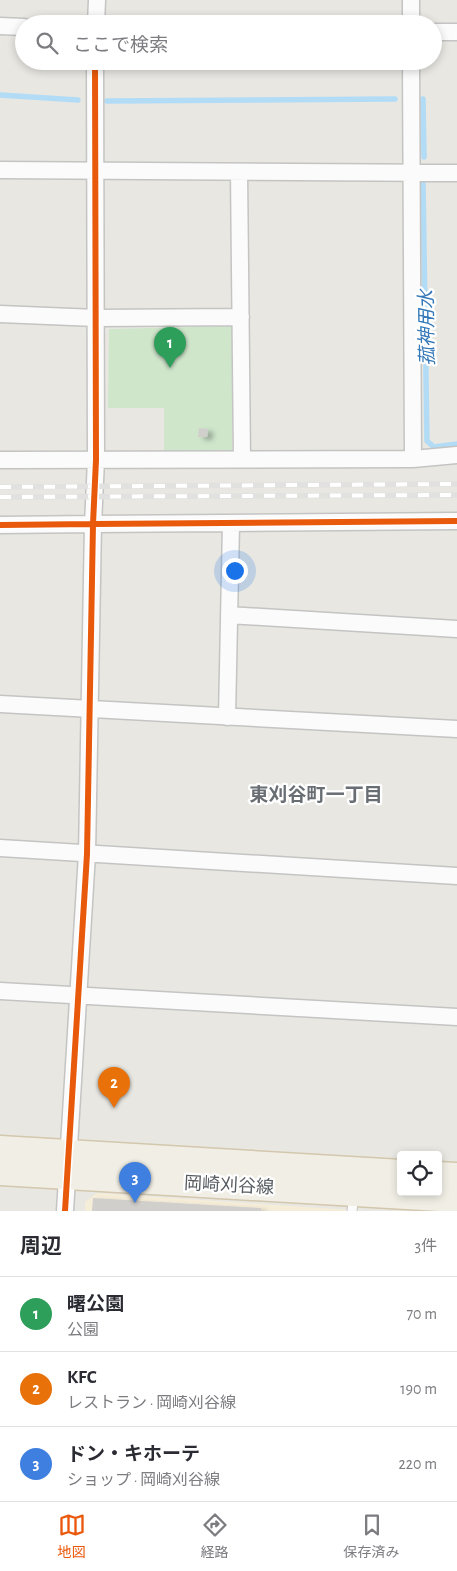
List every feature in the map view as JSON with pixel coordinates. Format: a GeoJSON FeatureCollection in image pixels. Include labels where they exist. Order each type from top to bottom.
{"type":"FeatureCollection","features":[{"type":"Feature","properties":{"kind":"main road","name":"岡崎刈谷線"},"geometry":{"type":"LineString","coordinates":[[0,1149],[69,1165],[353,1202],[400,1196]]}},
{"type":"Feature","properties":{"kind":"main road","name":"岡崎刈谷線"},"geometry":{"type":"LineString","coordinates":[[0,1172],[69,1165],[397,1173]]}},
{"type":"Feature","properties":{"kind":"main road","name":"岡崎刈谷線"},"geometry":{"type":"LineString","coordinates":[[442,1186],[457,1176]]}},
{"type":"Feature","properties":{"kind":"main road","name":"岡崎刈谷線"},"geometry":{"type":"LineString","coordinates":[[442,1195],[457,1199]]}},
{"type":"Feature","properties":{"kind":"street"},"geometry":{"type":"LineString","coordinates":[[96,15],[97,0]]}},
{"type":"Feature","properties":{"kind":"street"},"geometry":{"type":"LineString","coordinates":[[410,0],[411,15]]}},
{"type":"Feature","properties":{"kind":"street"},"geometry":{"type":"LineString","coordinates":[[0,26],[15,27]]}},
{"type":"Feature","properties":{"kind":"street"},"geometry":{"type":"LineString","coordinates":[[442,32],[457,32]]}},
{"type":"Feature","properties":{"kind":"street"},"geometry":{"type":"LineString","coordinates":[[65,1211],[87,854],[93,524],[96,460],[95,70]]}},
{"type":"Feature","properties":{"kind":"street"},"geometry":{"type":"LineString","coordinates":[[411,70],[413,459]]}},
{"type":"Feature","properties":{"kind":"street"},"geometry":{"type":"LineString","coordinates":[[0,170],[457,173]]}},
{"type":"Feature","properties":{"kind":"street"},"geometry":{"type":"LineString","coordinates":[[239,172],[242,458]]}},
{"type":"Feature","properties":{"kind":"street"},"geometry":{"type":"LineString","coordinates":[[0,314],[96,318],[241,317]]}},
{"type":"Feature","properties":{"kind":"street"},"geometry":{"type":"LineString","coordinates":[[0,460],[413,459],[457,455]]}},
{"type":"Feature","properties":{"kind":"street"},"geometry":{"type":"LineString","coordinates":[[0,525],[457,521]]}},
{"type":"Feature","properties":{"kind":"street"},"geometry":{"type":"LineString","coordinates":[[228,717],[231,524]]}},
{"type":"Feature","properties":{"kind":"street"},"geometry":{"type":"LineString","coordinates":[[229,615],[457,629]]}},
{"type":"Feature","properties":{"kind":"street"},"geometry":{"type":"LineString","coordinates":[[0,704],[457,729]]}},
{"type":"Feature","properties":{"kind":"street"},"geometry":{"type":"LineString","coordinates":[[0,848],[457,876]]}},
{"type":"Feature","properties":{"kind":"street"},"geometry":{"type":"LineString","coordinates":[[0,991],[457,1017]]}},
{"type":"Feature","properties":{"kind":"shaded area"},"geometry":{"type":"Polygon","coordinates":[[[97,1193],[365,1211],[85,1211],[85,1202],[97,1193]]]}},
{"type":"Feature","properties":{"kind":"green space"},"geometry":{"type":"Polygon","coordinates":[[[232,326],[232,450],[164,451],[164,408],[108,408],[109,329],[232,326]]]}},
{"type":"Feature","properties":{"kind":"building"},"geometry":{"type":"Polygon","coordinates":[[[199,428],[208,429],[207,437],[198,437],[199,428]]]}},
{"type":"Feature","properties":{"kind":"building"},"geometry":{"type":"Polygon","coordinates":[[[93,1198],[261,1208],[261,1211],[92,1211],[93,1198]]]}},
{"type":"Feature","properties":{"kind":"waterway","name":"菰神用水"},"geometry":{"type":"LineString","coordinates":[[0,95],[78,100]]}},
{"type":"Feature","properties":{"kind":"waterway","name":"菰神用水"},"geometry":{"type":"LineString","coordinates":[[107,101],[395,99]]}},
{"type":"Feature","properties":{"kind":"waterway","name":"菰神用水"},"geometry":{"type":"LineString","coordinates":[[423,99],[424,157]]}},
{"type":"Feature","properties":{"kind":"waterway","name":"菰神用水"},"geometry":{"type":"LineString","coordinates":[[423,182],[427,441],[434,447],[457,444]]}},
{"type":"Feature","properties":{"kind":"railway"},"geometry":{"type":"LineString","coordinates":[[0,487],[457,484]]}},
{"type":"Feature","properties":{"kind":"railway"},"geometry":{"type":"LineString","coordinates":[[0,497],[457,495]]}},
{"type":"Feature","properties":{"kind":"cycle path"},"geometry":{"type":"LineString","coordinates":[[0,525],[93,524],[96,460],[95,70]]}},
{"type":"Feature","properties":{"kind":"cycle path"},"geometry":{"type":"LineString","coordinates":[[65,1211],[87,854],[93,524],[457,521]]}},
{"type":"Feature","properties":{"kind":"place","name":"曙公園"},"geometry":{"type":"Point","coordinates":[170,368]}},
{"type":"Feature","properties":{"kind":"place","name":"KFC"},"geometry":{"type":"Point","coordinates":[114,1108]}},
{"type":"Feature","properties":{"kind":"place","name":"ドン・キホーテ"},"geometry":{"type":"Point","coordinates":[135,1203]}},
{"type":"Feature","properties":{"kind":"district","name":"東刈谷町一丁目"},"geometry":{"type":"Point","coordinates":[316,794]}}]}
